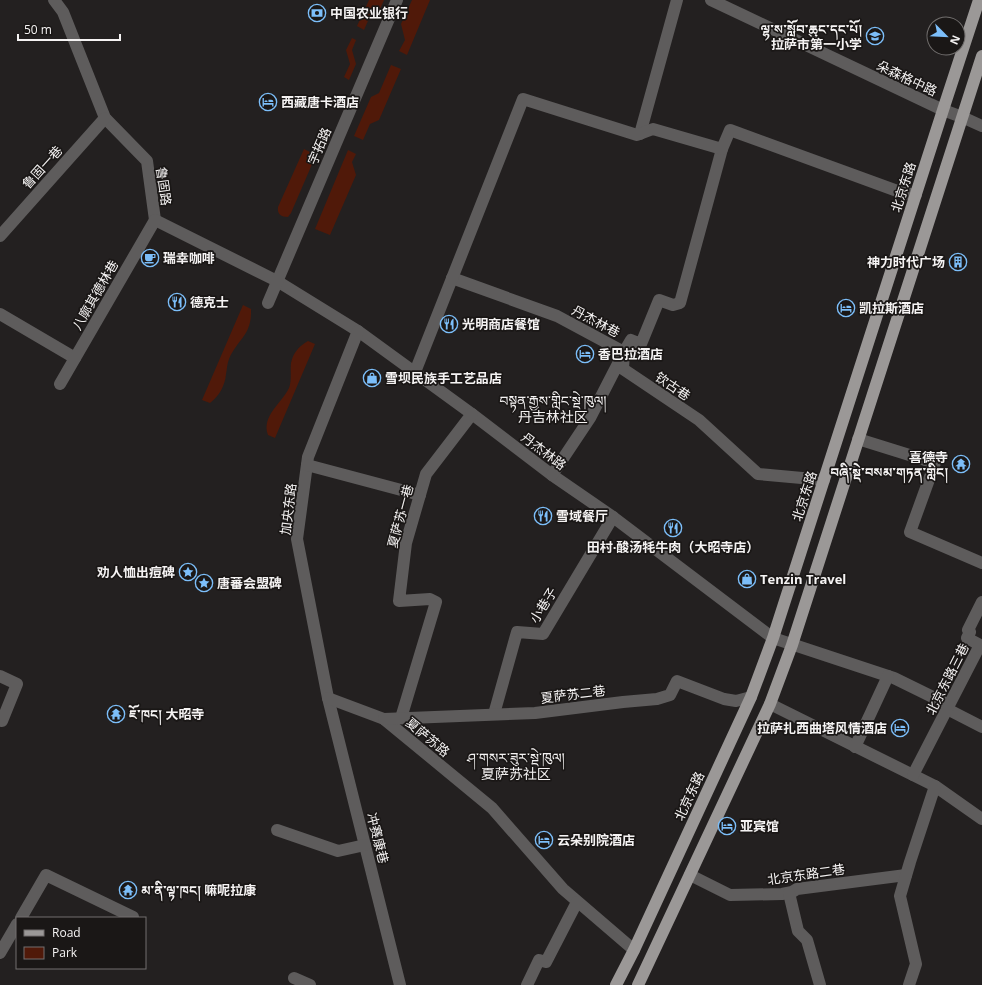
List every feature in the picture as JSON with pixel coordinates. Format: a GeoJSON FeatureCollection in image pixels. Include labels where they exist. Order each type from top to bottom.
{"type":"FeatureCollection","features":[{"type":"Feature","properties":{"kind":"main road","name":"北京东路"},"geometry":{"type":"LineString","coordinates":[[616,985],[634,950],[751,697],[773,638],[979,0]]}},
{"type":"Feature","properties":{"kind":"main road"},"geometry":{"type":"LineString","coordinates":[[638,985],[770,704],[792,645],[982,56]]}},
{"type":"Feature","properties":{"kind":"street","name":"鲁固路"},"geometry":{"type":"LineString","coordinates":[[54,0],[64,12],[105,118],[147,161],[155,220],[277,281]]}},
{"type":"Feature","properties":{"kind":"street","name":"宇拓路"},"geometry":{"type":"LineString","coordinates":[[268,303],[397,0]]}},
{"type":"Feature","properties":{"kind":"street"},"geometry":{"type":"LineString","coordinates":[[640,134],[677,0]]}},
{"type":"Feature","properties":{"kind":"street","name":"朵森格中路"},"geometry":{"type":"LineString","coordinates":[[711,0],[943,110],[982,126]]}},
{"type":"Feature","properties":{"kind":"street"},"geometry":{"type":"LineString","coordinates":[[415,372],[523,99],[637,135],[653,129],[722,150]]}},
{"type":"Feature","properties":{"kind":"street","name":"鲁固一巷"},"geometry":{"type":"LineString","coordinates":[[0,236],[105,118]]}},
{"type":"Feature","properties":{"kind":"street","name":"丹杰林巷"},"geometry":{"type":"LineString","coordinates":[[452,278],[557,316],[624,352],[630,340],[640,344],[659,300],[674,305],[680,303],[722,150],[730,130],[900,192],[916,195]]}},
{"type":"Feature","properties":{"kind":"street","name":"八廓其德林巷"},"geometry":{"type":"LineString","coordinates":[[60,384],[155,220]]}},
{"type":"Feature","properties":{"kind":"street","name":"丹杰林路"},"geometry":{"type":"LineString","coordinates":[[277,281],[358,331],[415,372],[552,475],[613,517],[773,638],[894,678],[982,727]]}},
{"type":"Feature","properties":{"kind":"street"},"geometry":{"type":"LineString","coordinates":[[0,314],[75,358]]}},
{"type":"Feature","properties":{"kind":"street","name":"加央东路"},"geometry":{"type":"LineString","coordinates":[[328,698],[297,539],[308,457],[358,331]]}},
{"type":"Feature","properties":{"kind":"street"},"geometry":{"type":"LineString","coordinates":[[552,475],[590,418],[624,352]]}},
{"type":"Feature","properties":{"kind":"street","name":"钦古巷"},"geometry":{"type":"LineString","coordinates":[[624,352],[624,369],[699,420],[758,474],[824,480]]}},
{"type":"Feature","properties":{"kind":"street","name":"夏萨苏一巷"},"geometry":{"type":"LineString","coordinates":[[401,718],[436,602],[430,599],[399,601],[406,544],[426,474],[472,414]]}},
{"type":"Feature","properties":{"kind":"street"},"geometry":{"type":"LineString","coordinates":[[858,439],[935,463],[910,532],[982,563]]}},
{"type":"Feature","properties":{"kind":"street"},"geometry":{"type":"LineString","coordinates":[[307,465],[420,495]]}},
{"type":"Feature","properties":{"kind":"street","name":"小巷子"},"geometry":{"type":"LineString","coordinates":[[494,714],[517,632],[543,634],[613,517]]}},
{"type":"Feature","properties":{"kind":"street","name":"北京东路三巷"},"geometry":{"type":"LineString","coordinates":[[913,775],[981,645],[967,638],[970,632],[968,630],[982,602]]}},
{"type":"Feature","properties":{"kind":"street"},"geometry":{"type":"LineString","coordinates":[[0,676],[16,684],[2,722]]}},
{"type":"Feature","properties":{"kind":"street"},"geometry":{"type":"LineString","coordinates":[[855,747],[888,676]]}},
{"type":"Feature","properties":{"kind":"street","name":"夏萨苏二巷"},"geometry":{"type":"LineString","coordinates":[[384,719],[535,713],[657,699],[670,695],[676,681],[724,699],[736,701],[751,697]]}},
{"type":"Feature","properties":{"kind":"street","name":"夏萨苏路"},"geometry":{"type":"LineString","coordinates":[[328,698],[384,719],[492,808],[563,889],[634,950]]}},
{"type":"Feature","properties":{"kind":"street","name":"冲赛康巷"},"geometry":{"type":"LineString","coordinates":[[328,698],[400,985]]}},
{"type":"Feature","properties":{"kind":"street"},"geometry":{"type":"LineString","coordinates":[[770,704],[935,786],[982,819]]}},
{"type":"Feature","properties":{"kind":"street"},"geometry":{"type":"LineString","coordinates":[[909,985],[916,964],[900,896],[935,786]]}},
{"type":"Feature","properties":{"kind":"street"},"geometry":{"type":"LineString","coordinates":[[277,830],[338,851],[365,845]]}},
{"type":"Feature","properties":{"kind":"street"},"geometry":{"type":"LineString","coordinates":[[22,917],[46,875],[133,917]]}},
{"type":"Feature","properties":{"kind":"street","name":"北京东路二巷"},"geometry":{"type":"LineString","coordinates":[[690,876],[730,895],[782,894],[789,893],[797,889],[906,875]]}},
{"type":"Feature","properties":{"kind":"street"},"geometry":{"type":"LineString","coordinates":[[789,893],[798,931],[807,940],[820,985]]}},
{"type":"Feature","properties":{"kind":"street"},"geometry":{"type":"LineString","coordinates":[[527,985],[540,960],[546,962],[578,902]]}},
{"type":"Feature","properties":{"kind":"street"},"geometry":{"type":"LineString","coordinates":[[0,953],[16,926]]}},
{"type":"Feature","properties":{"kind":"street"},"geometry":{"type":"LineString","coordinates":[[294,978],[310,985]]}},
{"type":"Feature","properties":{"kind":"green space"},"geometry":{"type":"Polygon","coordinates":[[[369,0],[384,0],[380,9],[371,14],[364,30],[357,26],[369,0]]]}},
{"type":"Feature","properties":{"kind":"green space"},"geometry":{"type":"Polygon","coordinates":[[[412,0],[430,0],[407,55],[399,51],[405,40],[401,24],[412,0]]]}},
{"type":"Feature","properties":{"kind":"green space"},"geometry":{"type":"Polygon","coordinates":[[[352,38],[356,40],[352,50],[356,64],[349,80],[344,77],[350,64],[346,50],[352,38]]]}},
{"type":"Feature","properties":{"kind":"green space"},"geometry":{"type":"Polygon","coordinates":[[[391,65],[401,69],[379,120],[370,124],[363,140],[354,136],[371,97],[379,93],[391,65]]]}},
{"type":"Feature","properties":{"kind":"green space"},"geometry":{"type":"Polygon","coordinates":[[[304,149],[316,155],[291,213],[288,217],[280,215],[278,207],[304,149]]]}},
{"type":"Feature","properties":{"kind":"green space"},"geometry":{"type":"Polygon","coordinates":[[[348,150],[356,154],[352,162],[356,175],[330,235],[315,229],[348,150]]]}},
{"type":"Feature","properties":{"kind":"green space"},"geometry":{"type":"Polygon","coordinates":[[[243,305],[251,309],[251,318],[247,331],[229,359],[223,387],[219,394],[210,403],[202,400],[243,305]]]}},
{"type":"Feature","properties":{"kind":"green space"},"geometry":{"type":"Polygon","coordinates":[[[308,341],[315,344],[275,438],[268,435],[267,422],[273,410],[289,388],[293,356],[302,345],[308,341]]]}},
{"type":"Feature","properties":{"kind":"place","name":"中国农业银行"},"geometry":{"type":"Point","coordinates":[317,13]}},
{"type":"Feature","properties":{"kind":"place","name":"ལྷ་ས་སློབ་ཆུང་དང་པོ། 拉萨市第一小学"},"geometry":{"type":"Point","coordinates":[875,36]}},
{"type":"Feature","properties":{"kind":"place","name":"西藏唐卡酒店"},"geometry":{"type":"Point","coordinates":[268,102]}},
{"type":"Feature","properties":{"kind":"place","name":"瑞幸咖啡"},"geometry":{"type":"Point","coordinates":[150,258]}},
{"type":"Feature","properties":{"kind":"place","name":"神力时代广场"},"geometry":{"type":"Point","coordinates":[958,262]}},
{"type":"Feature","properties":{"kind":"place","name":"德克士"},"geometry":{"type":"Point","coordinates":[177,302]}},
{"type":"Feature","properties":{"kind":"place","name":"凯拉斯酒店"},"geometry":{"type":"Point","coordinates":[846,308]}},
{"type":"Feature","properties":{"kind":"place","name":"光明商店餐馆"},"geometry":{"type":"Point","coordinates":[449,324]}},
{"type":"Feature","properties":{"kind":"place","name":"香巴拉酒店"},"geometry":{"type":"Point","coordinates":[585,354]}},
{"type":"Feature","properties":{"kind":"place","name":"雪坝民族手工艺品店"},"geometry":{"type":"Point","coordinates":[372,378]}},
{"type":"Feature","properties":{"kind":"place","name":"喜德寺 བཞི་སྡེ་བསམ་གཏན་གླིང།"},"geometry":{"type":"Point","coordinates":[961,464]}},
{"type":"Feature","properties":{"kind":"place","name":"雪域餐厅"},"geometry":{"type":"Point","coordinates":[543,516]}},
{"type":"Feature","properties":{"kind":"place","name":"田村·酸汤牦牛肉（大昭寺店）"},"geometry":{"type":"Point","coordinates":[673,528]}},
{"type":"Feature","properties":{"kind":"place","name":"劝人恤出痘碑"},"geometry":{"type":"Point","coordinates":[188,572]}},
{"type":"Feature","properties":{"kind":"place","name":"Tenzin Travel"},"geometry":{"type":"Point","coordinates":[747,579]}},
{"type":"Feature","properties":{"kind":"place","name":"唐蕃会盟碑"},"geometry":{"type":"Point","coordinates":[204,583]}},
{"type":"Feature","properties":{"kind":"place","name":"ཇོ་ཁང། 大昭寺"},"geometry":{"type":"Point","coordinates":[116,714]}},
{"type":"Feature","properties":{"kind":"place","name":"拉萨扎西曲塔风情酒店"},"geometry":{"type":"Point","coordinates":[900,728]}},
{"type":"Feature","properties":{"kind":"place","name":"亚宾馆"},"geometry":{"type":"Point","coordinates":[727,826]}},
{"type":"Feature","properties":{"kind":"place","name":"云朵别院酒店"},"geometry":{"type":"Point","coordinates":[544,840]}},
{"type":"Feature","properties":{"kind":"place","name":"མ་ནི་ལྟ་ཁང། 嘛呢拉康"},"geometry":{"type":"Point","coordinates":[128,890]}},
{"type":"Feature","properties":{"kind":"district","name":"བསྟན་རྒྱས་གླིང་སྡེ་ཁུལ། 丹吉林社区"},"geometry":{"type":"Point","coordinates":[553,408]}},
{"type":"Feature","properties":{"kind":"district","name":"ཤ་གསར་ཟུར་སྡེ་ཁུལ། 夏萨苏社区"},"geometry":{"type":"Point","coordinates":[516,766]}}]}
